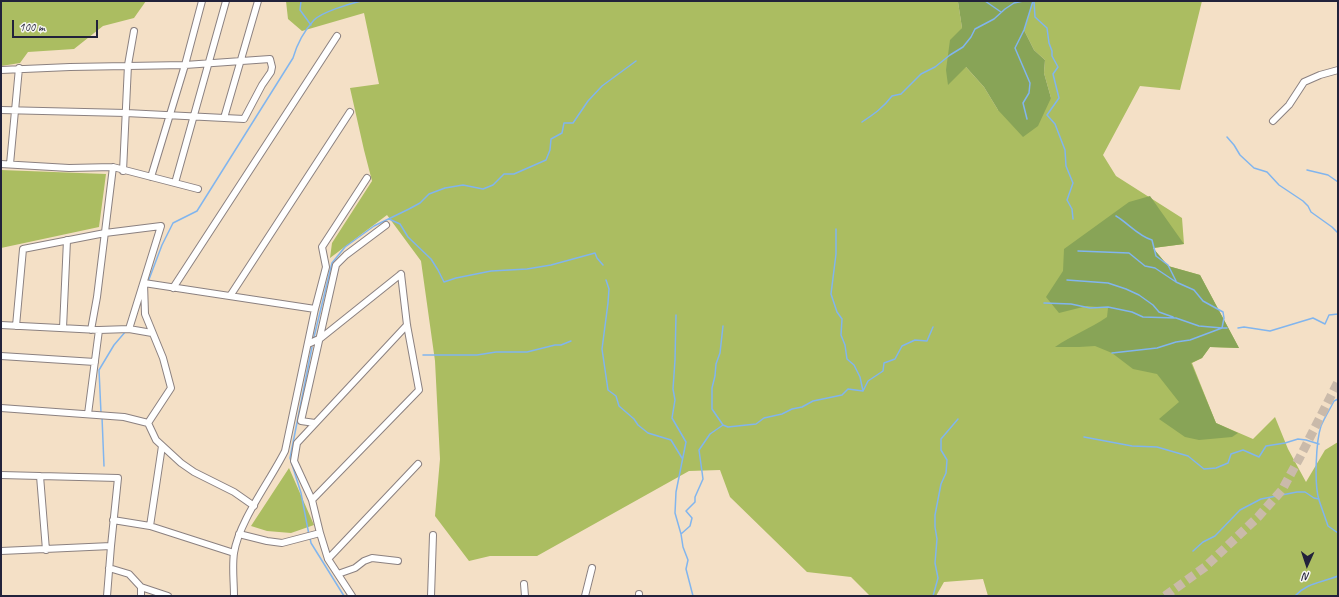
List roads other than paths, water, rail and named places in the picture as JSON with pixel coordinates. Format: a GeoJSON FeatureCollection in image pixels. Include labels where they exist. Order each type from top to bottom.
{"type":"FeatureCollection","features":[{"type":"Feature","properties":{"kind":"street"},"geometry":{"type":"LineString","coordinates":[[151,177],[170,116],[202,1]]}},
{"type":"Feature","properties":{"kind":"street"},"geometry":{"type":"LineString","coordinates":[[175,183],[226,1]]}},
{"type":"Feature","properties":{"kind":"street"},"geometry":{"type":"LineString","coordinates":[[224,118],[258,1]]}},
{"type":"Feature","properties":{"kind":"street"},"geometry":{"type":"LineString","coordinates":[[123,171],[128,65],[134,31]]}},
{"type":"Feature","properties":{"kind":"street"},"geometry":{"type":"LineString","coordinates":[[172,288],[337,36]]}},
{"type":"Feature","properties":{"kind":"street"},"geometry":{"type":"LineString","coordinates":[[1,70],[19,68],[128,65],[184,66],[270,59],[272,67],[271,72],[262,85],[244,119],[1,110]]}},
{"type":"Feature","properties":{"kind":"street"},"geometry":{"type":"LineString","coordinates":[[10,164],[19,68]]}},
{"type":"Feature","properties":{"kind":"street"},"geometry":{"type":"LineString","coordinates":[[1274,121],[1289,104],[1304,82],[1320,75],[1338,70]]}},
{"type":"Feature","properties":{"kind":"street"},"geometry":{"type":"LineString","coordinates":[[230,296],[350,112]]}},
{"type":"Feature","properties":{"kind":"street"},"geometry":{"type":"LineString","coordinates":[[1,164],[69,168],[113,167],[123,171],[198,189]]}},
{"type":"Feature","properties":{"kind":"street"},"geometry":{"type":"LineString","coordinates":[[91,330],[97,297],[113,167]]}},
{"type":"Feature","properties":{"kind":"street"},"geometry":{"type":"LineString","coordinates":[[234,596],[234,553],[239,534],[285,451],[315,309],[326,267],[322,247],[367,178]]}},
{"type":"Feature","properties":{"kind":"street"},"geometry":{"type":"LineString","coordinates":[[315,423],[301,421],[336,265],[346,254],[386,225]]}},
{"type":"Feature","properties":{"kind":"street"},"geometry":{"type":"LineString","coordinates":[[16,326],[23,249],[105,232],[161,226],[129,329]]}},
{"type":"Feature","properties":{"kind":"street"},"geometry":{"type":"LineString","coordinates":[[62,328],[68,240]]}},
{"type":"Feature","properties":{"kind":"street"},"geometry":{"type":"LineString","coordinates":[[308,344],[320,339],[401,274],[419,390],[312,500]]}},
{"type":"Feature","properties":{"kind":"street"},"geometry":{"type":"LineString","coordinates":[[144,283],[315,309]]}},
{"type":"Feature","properties":{"kind":"street"},"geometry":{"type":"LineString","coordinates":[[144,283],[146,314],[163,358],[171,388],[148,423]]}},
{"type":"Feature","properties":{"kind":"street"},"geometry":{"type":"LineString","coordinates":[[1,325],[91,330],[129,329],[152,332]]}},
{"type":"Feature","properties":{"kind":"street"},"geometry":{"type":"LineString","coordinates":[[352,596],[328,559],[312,500],[294,461],[297,443],[408,325]]}},
{"type":"Feature","properties":{"kind":"street"},"geometry":{"type":"LineString","coordinates":[[88,414],[99,330]]}},
{"type":"Feature","properties":{"kind":"street"},"geometry":{"type":"LineString","coordinates":[[1,356],[95,362]]}},
{"type":"Feature","properties":{"kind":"street"},"geometry":{"type":"LineString","coordinates":[[1,408],[124,417],[148,423]]}},
{"type":"Feature","properties":{"kind":"street"},"geometry":{"type":"LineString","coordinates":[[148,423],[156,440],[181,463],[194,472],[234,492],[254,506]]}},
{"type":"Feature","properties":{"kind":"street"},"geometry":{"type":"LineString","coordinates":[[150,526],[162,446]]}},
{"type":"Feature","properties":{"kind":"street"},"geometry":{"type":"LineString","coordinates":[[328,559],[418,464]]}},
{"type":"Feature","properties":{"kind":"street"},"geometry":{"type":"LineString","coordinates":[[1,475],[118,478],[107,596]]}},
{"type":"Feature","properties":{"kind":"street"},"geometry":{"type":"LineString","coordinates":[[40,476],[46,550]]}},
{"type":"Feature","properties":{"kind":"street"},"geometry":{"type":"LineString","coordinates":[[114,520],[150,526],[234,553]]}},
{"type":"Feature","properties":{"kind":"street"},"geometry":{"type":"LineString","coordinates":[[239,534],[282,543],[320,533]]}},
{"type":"Feature","properties":{"kind":"street"},"geometry":{"type":"LineString","coordinates":[[431,596],[433,535]]}},
{"type":"Feature","properties":{"kind":"street"},"geometry":{"type":"LineString","coordinates":[[1,551],[111,546]]}},
{"type":"Feature","properties":{"kind":"street"},"geometry":{"type":"LineString","coordinates":[[338,574],[355,568],[364,561],[372,558],[398,561]]}},
{"type":"Feature","properties":{"kind":"street"},"geometry":{"type":"LineString","coordinates":[[109,568],[129,574],[141,586],[168,596]]}},
{"type":"Feature","properties":{"kind":"street"},"geometry":{"type":"LineString","coordinates":[[585,596],[592,568]]}},
{"type":"Feature","properties":{"kind":"street"},"geometry":{"type":"LineString","coordinates":[[524,584],[525,596]]}},
{"type":"Feature","properties":{"kind":"street"},"geometry":{"type":"LineString","coordinates":[[141,586],[141,596]]}},
{"type":"Feature","properties":{"kind":"waterway"},"geometry":{"type":"LineString","coordinates":[[301,1],[300,10],[311,25]]}},
{"type":"Feature","properties":{"kind":"waterway"},"geometry":{"type":"LineString","coordinates":[[148,282],[162,245],[173,223],[197,211],[293,58],[301,38],[310,24],[318,17],[329,11],[361,1]]}},
{"type":"Feature","properties":{"kind":"waterway"},"geometry":{"type":"LineString","coordinates":[[985,1],[1001,12]]}},
{"type":"Feature","properties":{"kind":"waterway"},"geometry":{"type":"LineString","coordinates":[[862,122],[882,107],[892,96],[901,94],[921,74],[935,67],[963,47],[975,29],[994,19],[1014,3],[1023,1]]}},
{"type":"Feature","properties":{"kind":"waterway"},"geometry":{"type":"LineString","coordinates":[[1027,119],[1023,103],[1029,93],[1030,83],[1015,48],[1024,30],[1033,1]]}},
{"type":"Feature","properties":{"kind":"waterway"},"geometry":{"type":"LineString","coordinates":[[1034,1],[1035,17],[1047,28],[1052,56],[1058,67],[1053,74],[1059,98],[1047,115],[1055,124],[1065,150],[1066,166],[1073,183],[1067,200],[1072,209],[1073,219]]}},
{"type":"Feature","properties":{"kind":"waterway"},"geometry":{"type":"LineString","coordinates":[[314,337],[332,263],[345,247],[374,226],[420,203],[429,194],[445,188],[463,185],[483,189],[493,185],[504,174],[514,174],[546,160],[550,150],[551,139],[562,133],[564,123],[573,123],[588,101],[602,86],[636,61]]}},
{"type":"Feature","properties":{"kind":"waterway"},"geometry":{"type":"LineString","coordinates":[[1227,137],[1240,155],[1254,168],[1267,172],[1279,185],[1303,201],[1311,212],[1338,233]]}},
{"type":"Feature","properties":{"kind":"waterway"},"geometry":{"type":"LineString","coordinates":[[1307,170],[1328,175],[1338,182]]}},
{"type":"Feature","properties":{"kind":"waterway"},"geometry":{"type":"LineString","coordinates":[[1116,216],[1142,236],[1152,240],[1156,256],[1168,265],[1176,281]]}},
{"type":"Feature","properties":{"kind":"waterway"},"geometry":{"type":"LineString","coordinates":[[389,219],[400,224],[408,237],[431,259],[444,282],[491,271],[527,269],[551,265],[595,253],[603,265]]}},
{"type":"Feature","properties":{"kind":"waterway"},"geometry":{"type":"LineString","coordinates":[[836,229],[836,254],[831,294],[837,312],[842,319],[841,335],[845,345],[847,359],[854,365],[860,377],[863,391]]}},
{"type":"Feature","properties":{"kind":"waterway"},"geometry":{"type":"LineString","coordinates":[[1044,303],[1071,304],[1090,308],[1108,307],[1132,312],[1143,317],[1176,318],[1199,326],[1222,328],[1224,318],[1223,312],[1203,301],[1194,290],[1176,282],[1155,268],[1145,266],[1129,253],[1078,251]]}},
{"type":"Feature","properties":{"kind":"waterway"},"geometry":{"type":"LineString","coordinates":[[606,280],[609,289],[602,349],[608,390],[616,396],[619,406],[648,433],[671,440],[682,458]]}},
{"type":"Feature","properties":{"kind":"waterway"},"geometry":{"type":"LineString","coordinates":[[1067,280],[1108,283],[1126,289],[1139,295],[1153,305],[1159,312],[1173,317]]}},
{"type":"Feature","properties":{"kind":"waterway"},"geometry":{"type":"LineString","coordinates":[[1238,328],[1244,327],[1270,331],[1313,318],[1325,324],[1329,315],[1338,314]]}},
{"type":"Feature","properties":{"kind":"waterway"},"geometry":{"type":"LineString","coordinates":[[676,315],[673,389],[675,400],[672,418],[686,442],[676,492],[675,513],[681,534]]}},
{"type":"Feature","properties":{"kind":"waterway"},"geometry":{"type":"LineString","coordinates":[[723,326],[720,353],[716,364],[712,388],[712,409],[723,425]]}},
{"type":"Feature","properties":{"kind":"waterway"},"geometry":{"type":"LineString","coordinates":[[693,596],[686,569],[688,560],[683,547],[681,534],[690,526],[692,518],[686,511],[695,502],[695,497],[703,479],[699,450],[710,434],[723,425],[728,427],[756,424],[764,418],[782,414],[792,409],[802,407],[813,401],[842,395],[848,389],[863,391],[868,381],[883,371],[884,363],[895,359],[902,346],[915,340],[927,341],[933,327]]}},
{"type":"Feature","properties":{"kind":"waterway"},"geometry":{"type":"LineString","coordinates":[[1112,353],[1157,348],[1176,342],[1190,340],[1222,328],[1227,328]]}},
{"type":"Feature","properties":{"kind":"waterway"},"geometry":{"type":"LineString","coordinates":[[101,413],[99,370],[114,345],[126,331]]}},
{"type":"Feature","properties":{"kind":"waterway"},"geometry":{"type":"LineString","coordinates":[[423,355],[477,355],[496,352],[527,352],[555,345],[561,345],[571,341]]}},
{"type":"Feature","properties":{"kind":"waterway"},"geometry":{"type":"LineString","coordinates":[[309,535],[301,493],[290,458],[312,347]]}},
{"type":"Feature","properties":{"kind":"waterway"},"geometry":{"type":"LineString","coordinates":[[1338,399],[1334,401],[1321,426],[1316,463],[1316,484],[1319,500],[1328,526],[1338,533]]}},
{"type":"Feature","properties":{"kind":"waterway"},"geometry":{"type":"LineString","coordinates":[[102,417],[104,466]]}},
{"type":"Feature","properties":{"kind":"waterway"},"geometry":{"type":"LineString","coordinates":[[933,596],[938,578],[935,563],[937,539],[935,515],[941,484],[946,473],[947,460],[941,450],[941,439],[958,419]]}},
{"type":"Feature","properties":{"kind":"waterway"},"geometry":{"type":"LineString","coordinates":[[1084,437],[1132,446],[1157,447],[1188,456],[1204,469],[1216,468],[1228,463],[1231,454],[1243,450],[1259,457],[1266,446],[1298,439],[1319,444]]}},
{"type":"Feature","properties":{"kind":"waterway"},"geometry":{"type":"LineString","coordinates":[[1193,551],[1203,542],[1215,536],[1240,510],[1261,499],[1297,492],[1305,492],[1314,498],[1319,499]]}},
{"type":"Feature","properties":{"kind":"waterway"},"geometry":{"type":"LineString","coordinates":[[310,538],[311,543],[344,596]]}},
{"type":"Feature","properties":{"kind":"waterway"},"geometry":{"type":"LineString","coordinates":[[1295,596],[1310,585],[1338,576]]}},
{"type":"Feature","properties":{"kind":"tunnel"},"geometry":{"type":"LineString","coordinates":[[1165,596],[1205,567],[1258,517],[1282,490],[1338,382]]}}]}
